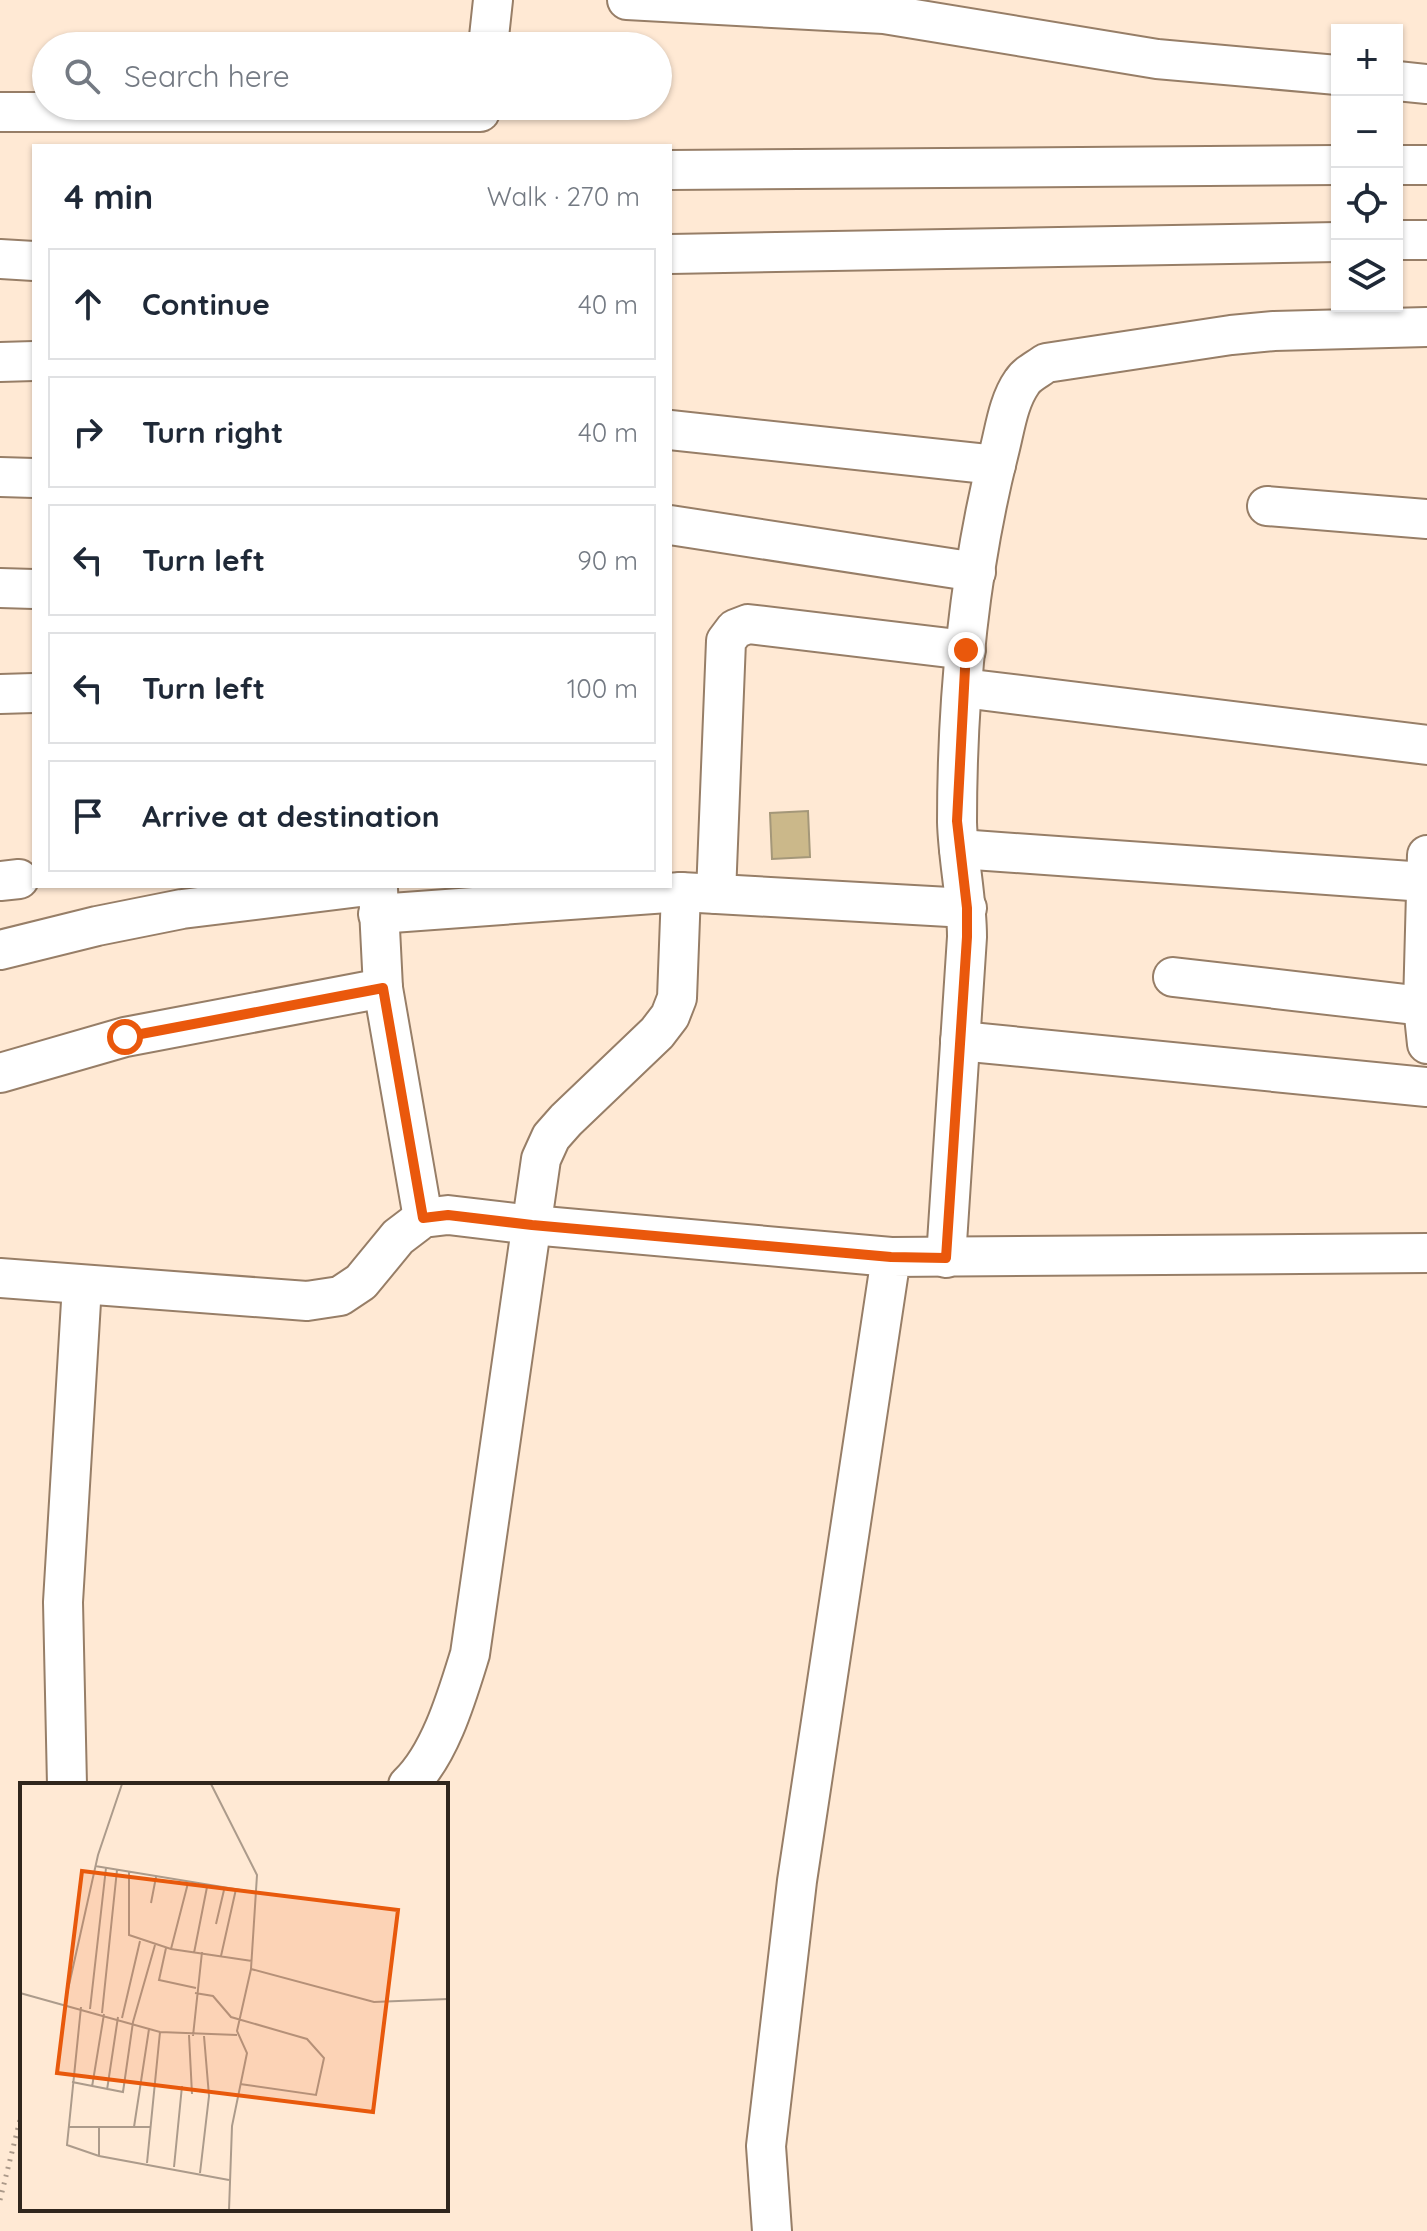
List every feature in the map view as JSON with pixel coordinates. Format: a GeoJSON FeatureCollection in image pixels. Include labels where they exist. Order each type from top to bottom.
{"type":"FeatureCollection","features":[{"type":"Feature","properties":{"kind":"street"},"geometry":{"type":"LineString","coordinates":[[490,32],[493,0]]}},
{"type":"Feature","properties":{"kind":"street"},"geometry":{"type":"LineString","coordinates":[[627,0],[884,14],[1157,59],[1331,74]]}},
{"type":"Feature","properties":{"kind":"street"},"geometry":{"type":"LineString","coordinates":[[1403,82],[1427,84]]}},
{"type":"Feature","properties":{"kind":"street"},"geometry":{"type":"LineString","coordinates":[[0,112],[32,113]]}},
{"type":"Feature","properties":{"kind":"street"},"geometry":{"type":"LineString","coordinates":[[426,120],[479,121]]}},
{"type":"Feature","properties":{"kind":"street"},"geometry":{"type":"LineString","coordinates":[[672,170],[1331,165]]}},
{"type":"Feature","properties":{"kind":"street"},"geometry":{"type":"LineString","coordinates":[[1403,165],[1427,165]]}},
{"type":"Feature","properties":{"kind":"street"},"geometry":{"type":"LineString","coordinates":[[1403,240],[1427,240]]}},
{"type":"Feature","properties":{"kind":"street"},"geometry":{"type":"LineString","coordinates":[[672,254],[1331,242]]}},
{"type":"Feature","properties":{"kind":"street"},"geometry":{"type":"LineString","coordinates":[[0,259],[32,261]]}},
{"type":"Feature","properties":{"kind":"street"},"geometry":{"type":"LineString","coordinates":[[946,1258],[967,908],[957,821],[966,650],[976,572],[996,465],[1012,403],[1023,380],[1046,363],[1260,332],[1427,327]]}},
{"type":"Feature","properties":{"kind":"street"},"geometry":{"type":"LineString","coordinates":[[0,362],[32,361]]}},
{"type":"Feature","properties":{"kind":"street"},"geometry":{"type":"LineString","coordinates":[[672,430],[996,465]]}},
{"type":"Feature","properties":{"kind":"street"},"geometry":{"type":"LineString","coordinates":[[0,477],[32,478]]}},
{"type":"Feature","properties":{"kind":"street"},"geometry":{"type":"LineString","coordinates":[[1267,506],[1427,519]]}},
{"type":"Feature","properties":{"kind":"street"},"geometry":{"type":"LineString","coordinates":[[672,525],[976,572]]}},
{"type":"Feature","properties":{"kind":"street"},"geometry":{"type":"LineString","coordinates":[[0,588],[32,589]]}},
{"type":"Feature","properties":{"kind":"street"},"geometry":{"type":"LineString","coordinates":[[410,1783],[418,1775],[453,1710],[470,1654],[541,1159],[551,1137],[657,1033],[670,1016],[677,998],[698,893],[726,641],[735,629],[748,624],[966,650]]}},
{"type":"Feature","properties":{"kind":"street"},"geometry":{"type":"LineString","coordinates":[[963,688],[1427,745]]}},
{"type":"Feature","properties":{"kind":"street"},"geometry":{"type":"LineString","coordinates":[[0,694],[32,693]]}},
{"type":"Feature","properties":{"kind":"street"},"geometry":{"type":"LineString","coordinates":[[959,849],[1426,869],[1423,1006],[1427,1044]]}},
{"type":"Feature","properties":{"kind":"street"},"geometry":{"type":"LineString","coordinates":[[0,950],[182,909],[375,895],[698,893],[967,908]]}},
{"type":"Feature","properties":{"kind":"street"},"geometry":{"type":"LineString","coordinates":[[375,895],[383,988],[423,1218]]}},
{"type":"Feature","properties":{"kind":"street"},"geometry":{"type":"LineString","coordinates":[[1173,977],[1423,1006]]}},
{"type":"Feature","properties":{"kind":"street"},"geometry":{"type":"LineString","coordinates":[[0,1073],[125,1037],[383,988]]}},
{"type":"Feature","properties":{"kind":"street"},"geometry":{"type":"LineString","coordinates":[[960,1041],[1427,1087]]}},
{"type":"Feature","properties":{"kind":"street"},"geometry":{"type":"LineString","coordinates":[[0,1278],[307,1301],[340,1296],[361,1282],[398,1237],[423,1218],[448,1215],[891,1257],[1427,1253]]}},
{"type":"Feature","properties":{"kind":"street"},"geometry":{"type":"LineString","coordinates":[[772,2231],[766,2146],[797,1881],[891,1257]]}},
{"type":"Feature","properties":{"kind":"street"},"geometry":{"type":"LineString","coordinates":[[67,1783],[63,1602],[82,1285]]}},
{"type":"Feature","properties":{"kind":"path"},"geometry":{"type":"LineString","coordinates":[[0,2200],[20,2120]]}},
{"type":"Feature","properties":{"kind":"building"},"geometry":{"type":"Polygon","coordinates":[[[808,811],[810,857],[772,859],[770,813],[808,811]]]}},
{"type":"Feature","properties":{"kind":"route"},"geometry":{"type":"LineString","coordinates":[[125,1037],[383,988],[423,1218],[448,1215],[891,1257],[946,1258],[967,937],[967,908],[957,821],[966,650]]}}]}
